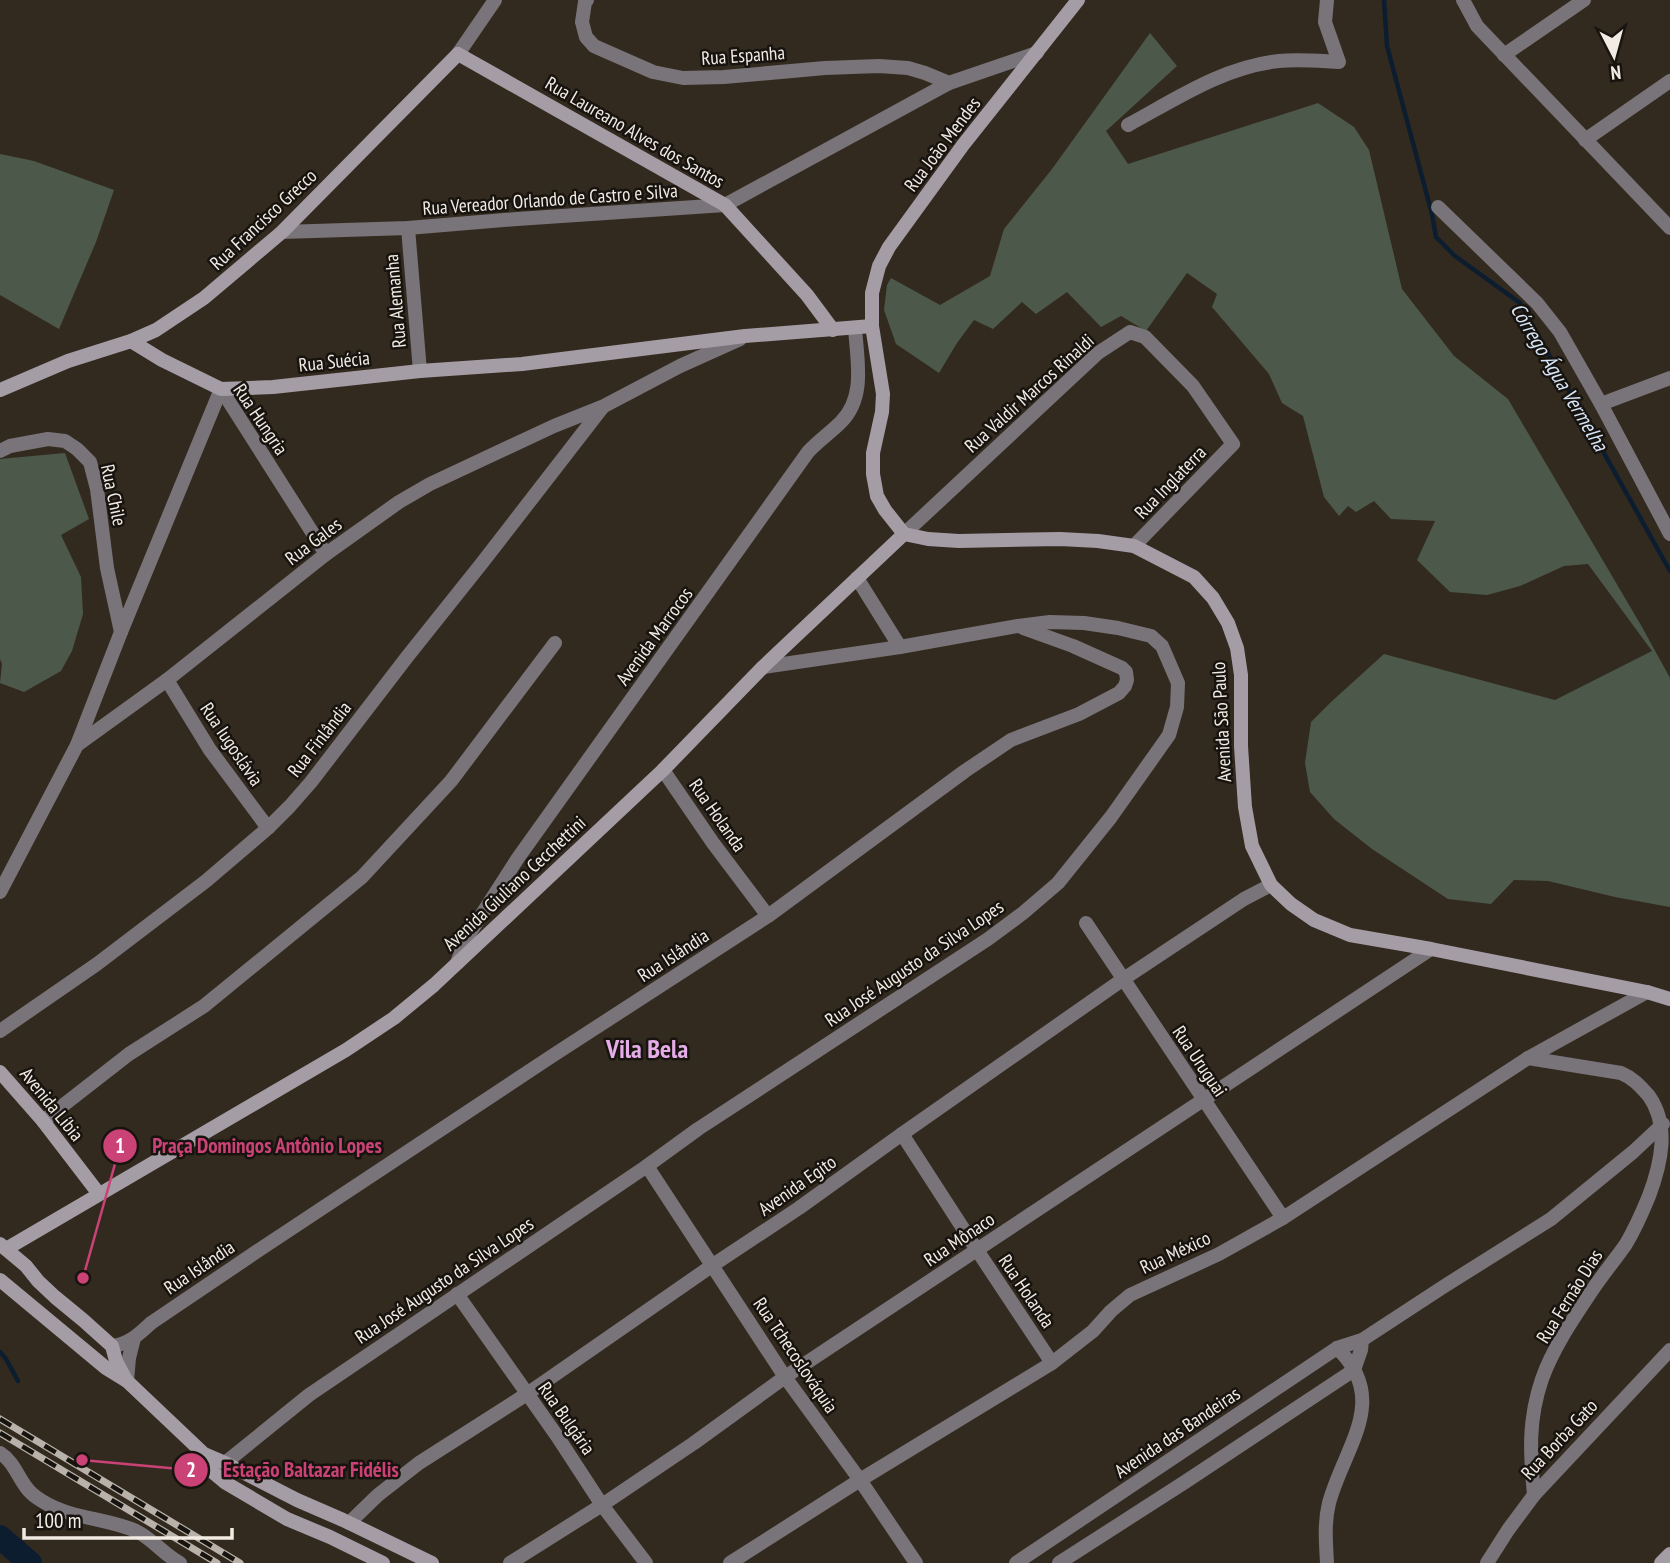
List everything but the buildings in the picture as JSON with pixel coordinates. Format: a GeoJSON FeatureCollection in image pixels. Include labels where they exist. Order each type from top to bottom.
{"type":"FeatureCollection","features":[{"type":"Feature","properties":{"kind":"street","name":"Rua Francisco Grecco"},"geometry":{"type":"LineString","coordinates":[[0,390],[68,361],[156,330],[204,299],[282,232],[458,54],[495,0]]}},
{"type":"Feature","properties":{"kind":"street","name":"Rua Espanha"},"geometry":{"type":"LineString","coordinates":[[587,0],[582,22],[586,37],[594,46],[653,72],[683,78],[724,77],[879,66],[908,68],[949,83]]}},
{"type":"Feature","properties":{"kind":"street","name":"Rua João Mendes"},"geometry":{"type":"LineString","coordinates":[[872,326],[872,293],[879,266],[889,247],[963,145],[1078,0]]}},
{"type":"Feature","properties":{"kind":"street"},"geometry":{"type":"LineString","coordinates":[[1128,125],[1233,71],[1280,61],[1339,62],[1325,22],[1327,0]]}},
{"type":"Feature","properties":{"kind":"street"},"geometry":{"type":"LineString","coordinates":[[1463,0],[1477,26],[1670,228]]}},
{"type":"Feature","properties":{"kind":"street"},"geometry":{"type":"LineString","coordinates":[[1504,55],[1584,0]]}},
{"type":"Feature","properties":{"kind":"street","name":"Rua Vereador Orlando de Castro e Silva"},"geometry":{"type":"LineString","coordinates":[[282,232],[408,228],[725,205],[949,83],[1037,53]]}},
{"type":"Feature","properties":{"kind":"street","name":"Rua Laureano Alves dos Santos"},"geometry":{"type":"LineString","coordinates":[[458,54],[725,205],[807,295],[833,330]]}},
{"type":"Feature","properties":{"kind":"street"},"geometry":{"type":"LineString","coordinates":[[1585,140],[1670,80]]}},
{"type":"Feature","properties":{"kind":"street"},"geometry":{"type":"LineString","coordinates":[[1438,207],[1537,303],[1560,332],[1670,534]]}},
{"type":"Feature","properties":{"kind":"street","name":"Rua Alemanha"},"geometry":{"type":"LineString","coordinates":[[408,228],[420,371]]}},
{"type":"Feature","properties":{"kind":"street"},"geometry":{"type":"LineString","coordinates":[[833,330],[872,326],[883,394],[873,453],[873,474],[877,496],[904,534]]}},
{"type":"Feature","properties":{"kind":"street","name":"Avenida Marrocos"},"geometry":{"type":"LineString","coordinates":[[457,963],[466,939],[518,858],[808,452],[842,421],[851,409],[858,383],[855,328]]}},
{"type":"Feature","properties":{"kind":"street","name":"Rua Suécia"},"geometry":{"type":"LineString","coordinates":[[220,390],[522,363],[745,337],[833,330]]}},
{"type":"Feature","properties":{"kind":"street","name":"Rua Valdir Marcos Rinaldi"},"geometry":{"type":"LineString","coordinates":[[904,534],[1098,353],[1130,332],[1145,337],[1193,386],[1233,444]]}},
{"type":"Feature","properties":{"kind":"street","name":"Rua Gales"},"geometry":{"type":"LineString","coordinates":[[0,892],[77,745],[167,680],[326,554],[399,502],[430,484],[573,417],[604,406],[680,366],[745,337]]}},
{"type":"Feature","properties":{"kind":"street","name":"Rua Hungria"},"geometry":{"type":"LineString","coordinates":[[131,341],[220,390],[326,554]]}},
{"type":"Feature","properties":{"kind":"street"},"geometry":{"type":"LineString","coordinates":[[1601,404],[1670,378]]}},
{"type":"Feature","properties":{"kind":"street"},"geometry":{"type":"LineString","coordinates":[[77,745],[220,390]]}},
{"type":"Feature","properties":{"kind":"street","name":"Rua Finlândia"},"geometry":{"type":"LineString","coordinates":[[0,1031],[97,964],[184,897],[268,828],[290,806],[604,406]]}},
{"type":"Feature","properties":{"kind":"street","name":"Rua Chile"},"geometry":{"type":"LineString","coordinates":[[0,451],[10,446],[48,439],[65,441],[90,462],[97,489],[107,568],[121,632]]}},
{"type":"Feature","properties":{"kind":"street","name":"Rua Inglaterra"},"geometry":{"type":"LineString","coordinates":[[1134,546],[1233,444]]}},
{"type":"Feature","properties":{"kind":"street","name":"Avenida São Paulo"},"geometry":{"type":"LineString","coordinates":[[904,534],[959,541],[1060,539],[1134,546],[1194,577],[1213,598],[1228,622],[1237,649],[1241,676],[1241,746],[1245,807],[1252,846],[1271,885],[1291,905],[1314,920],[1350,935],[1432,949],[1647,992],[1670,999]]}},
{"type":"Feature","properties":{"kind":"street","name":"Avenida Giuliano Cecchettini"},"geometry":{"type":"LineString","coordinates":[[2,1247],[99,1194],[346,1050],[394,1018],[457,963],[663,769],[763,667],[904,534]]}},
{"type":"Feature","properties":{"kind":"street"},"geometry":{"type":"LineString","coordinates":[[856,578],[900,647]]}},
{"type":"Feature","properties":{"kind":"street","name":"Rua José Augusto da Silva Lopes"},"geometry":{"type":"LineString","coordinates":[[225,1463],[309,1395],[698,1129],[988,939],[1023,913],[1058,883],[1111,817],[1169,735],[1177,707],[1178,683],[1162,646],[1151,636],[1084,623],[1050,622],[1018,626],[763,667]]}},
{"type":"Feature","properties":{"kind":"street","name":"Rua Islândia"},"geometry":{"type":"LineString","coordinates":[[112,1346],[121,1345],[134,1338],[151,1323],[285,1232],[768,916],[965,771],[1012,740],[1079,714],[1119,693],[1125,686],[1126,672],[1122,668],[1018,626]]}},
{"type":"Feature","properties":{"kind":"street"},"geometry":{"type":"LineString","coordinates":[[43,1121],[129,1054],[204,1006],[362,877],[451,781],[555,643]]}},
{"type":"Feature","properties":{"kind":"street","name":"Rua Iugoslávia"},"geometry":{"type":"LineString","coordinates":[[167,680],[210,750],[268,828]]}},
{"type":"Feature","properties":{"kind":"street","name":"Rua Holanda"},"geometry":{"type":"LineString","coordinates":[[663,769],[713,843],[768,916]]}},
{"type":"Feature","properties":{"kind":"street","name":"Avenida Egito"},"geometry":{"type":"LineString","coordinates":[[349,1523],[378,1495],[419,1463],[527,1394],[799,1208],[1122,980],[1271,885]]}},
{"type":"Feature","properties":{"kind":"street","name":"Rua Uruguai"},"geometry":{"type":"LineString","coordinates":[[1086,923],[1283,1218]]}},
{"type":"Feature","properties":{"kind":"street","name":"Rua Mônaco"},"geometry":{"type":"LineString","coordinates":[[510,1563],[603,1505],[785,1377],[1432,949]]}},
{"type":"Feature","properties":{"kind":"street","name":"Rua México"},"geometry":{"type":"LineString","coordinates":[[730,1563],[1052,1363],[1093,1331],[1130,1295],[1219,1254],[1283,1218],[1528,1058],[1647,992]]}},
{"type":"Feature","properties":{"kind":"street"},"geometry":{"type":"LineString","coordinates":[[1528,1058],[1621,1073],[1634,1080],[1653,1101],[1663,1124]]}},
{"type":"Feature","properties":{"kind":"street","name":"Avenida Líbia"},"geometry":{"type":"LineString","coordinates":[[0,1072],[43,1121],[99,1194]]}},
{"type":"Feature","properties":{"kind":"street","name":"Avenida das Bandeiras"},"geometry":{"type":"LineString","coordinates":[[1016,1563],[1337,1348],[1362,1340],[1551,1219],[1663,1124]]}},
{"type":"Feature","properties":{"kind":"street","name":"Rua Fernão Dias"},"geometry":{"type":"LineString","coordinates":[[1534,1495],[1532,1411],[1543,1377],[1562,1338],[1627,1242],[1641,1215],[1660,1167],[1664,1144],[1663,1124]]}},
{"type":"Feature","properties":{"kind":"street","name":"Rua Holanda"},"geometry":{"type":"LineString","coordinates":[[902,1134],[1052,1363]]}},
{"type":"Feature","properties":{"kind":"street","name":"Rua Tchecoslováquia"},"geometry":{"type":"LineString","coordinates":[[647,1166],[785,1377],[916,1563]]}},
{"type":"Feature","properties":{"kind":"street"},"geometry":{"type":"LineString","coordinates":[[2,1247],[112,1346],[116,1361],[127,1381]]}},
{"type":"Feature","properties":{"kind":"street"},"geometry":{"type":"LineString","coordinates":[[0,1280],[106,1368],[127,1381],[204,1454],[432,1563]]}},
{"type":"Feature","properties":{"kind":"street","name":"Rua Bulgária"},"geometry":{"type":"LineString","coordinates":[[457,1294],[646,1563]]}},
{"type":"Feature","properties":{"kind":"street"},"geometry":{"type":"LineString","coordinates":[[127,1381],[134,1338]]}},
{"type":"Feature","properties":{"kind":"street"},"geometry":{"type":"LineString","coordinates":[[1059,1563],[1354,1370],[1362,1340]]}},
{"type":"Feature","properties":{"kind":"street"},"geometry":{"type":"LineString","coordinates":[[1327,1563],[1326,1518],[1329,1502],[1362,1418],[1363,1398],[1354,1370],[1337,1348]]}},
{"type":"Feature","properties":{"kind":"street","name":"Rua Borba Gato"},"geometry":{"type":"LineString","coordinates":[[1487,1563],[1534,1495],[1670,1350]]}},
{"type":"Feature","properties":{"kind":"street"},"geometry":{"type":"LineString","coordinates":[[0,1453],[9,1460],[27,1490],[42,1501],[62,1512],[138,1532],[169,1558],[180,1563]]}},
{"type":"Feature","properties":{"kind":"street"},"geometry":{"type":"LineString","coordinates":[[204,1454],[208,1468],[226,1483],[287,1519],[383,1563]]}},
{"type":"Feature","properties":{"kind":"street"},"geometry":{"type":"LineString","coordinates":[[1138,1481],[1150,1503]]}},
{"type":"Feature","properties":{"kind":"street"},"geometry":{"type":"LineString","coordinates":[[287,1519],[295,1513],[297,1500]]}},
{"type":"Feature","properties":{"kind":"street"},"geometry":{"type":"LineString","coordinates":[[302,1526],[305,1514],[316,1509]]}},
{"type":"Feature","properties":{"kind":"street"},"geometry":{"type":"LineString","coordinates":[[1661,1563],[1670,1554]]}},
{"type":"Feature","properties":{"kind":"green space"},"geometry":{"type":"Polygon","coordinates":[[[1150,33],[1177,66],[1106,131],[1128,164],[1318,103],[1354,127],[1369,150],[1402,289],[1454,356],[1508,399],[1670,678],[1670,907],[1548,881],[1514,880],[1491,904],[1448,899],[1372,849],[1334,819],[1310,792],[1305,763],[1311,722],[1384,654],[1555,700],[1652,651],[1588,564],[1564,566],[1520,586],[1487,595],[1450,592],[1417,560],[1435,521],[1391,519],[1374,501],[1356,512],[1348,506],[1339,516],[1324,497],[1303,416],[1282,403],[1269,374],[1212,307],[1217,294],[1187,273],[1146,331],[1121,316],[1101,327],[1067,292],[1036,314],[1022,302],[993,329],[974,320],[939,373],[896,344],[884,310],[887,285],[891,278],[940,305],[990,276],[1004,229],[1052,169],[1150,33]]]}},
{"type":"Feature","properties":{"kind":"green space"},"geometry":{"type":"Polygon","coordinates":[[[0,154],[34,161],[114,190],[96,242],[59,329],[0,295],[0,154]]]}},
{"type":"Feature","properties":{"kind":"green space"},"geometry":{"type":"Polygon","coordinates":[[[65,453],[89,519],[61,535],[81,577],[83,614],[72,651],[61,671],[24,692],[0,683],[0,459],[65,453]]]}},
{"type":"Feature","properties":{"kind":"waterway","name":"Córrego Água Vermelha"},"geometry":{"type":"LineString","coordinates":[[1384,0],[1387,46],[1436,237],[1455,256],[1520,303],[1670,571]]}},
{"type":"Feature","properties":{"kind":"waterway"},"geometry":{"type":"LineString","coordinates":[[0,1352],[18,1381]]}},
{"type":"Feature","properties":{"kind":"waterway"},"geometry":{"type":"LineString","coordinates":[[0,1537],[30,1563]]}},
{"type":"Feature","properties":{"kind":"railway"},"geometry":{"type":"LineString","coordinates":[[0,1419],[240,1563]]}},
{"type":"Feature","properties":{"kind":"railway"},"geometry":{"type":"LineString","coordinates":[[0,1433],[217,1563]]}},
{"type":"Feature","properties":{"kind":"place","name":"Praça Domingos Antônio Lopes"},"geometry":{"type":"Point","coordinates":[83,1278]}},
{"type":"Feature","properties":{"kind":"place","name":"Estação Baltazar Fidélis"},"geometry":{"type":"Point","coordinates":[82,1460]}},
{"type":"Feature","properties":{"kind":"district","name":"Vila Bela"},"geometry":{"type":"Point","coordinates":[647,1049]}}]}
